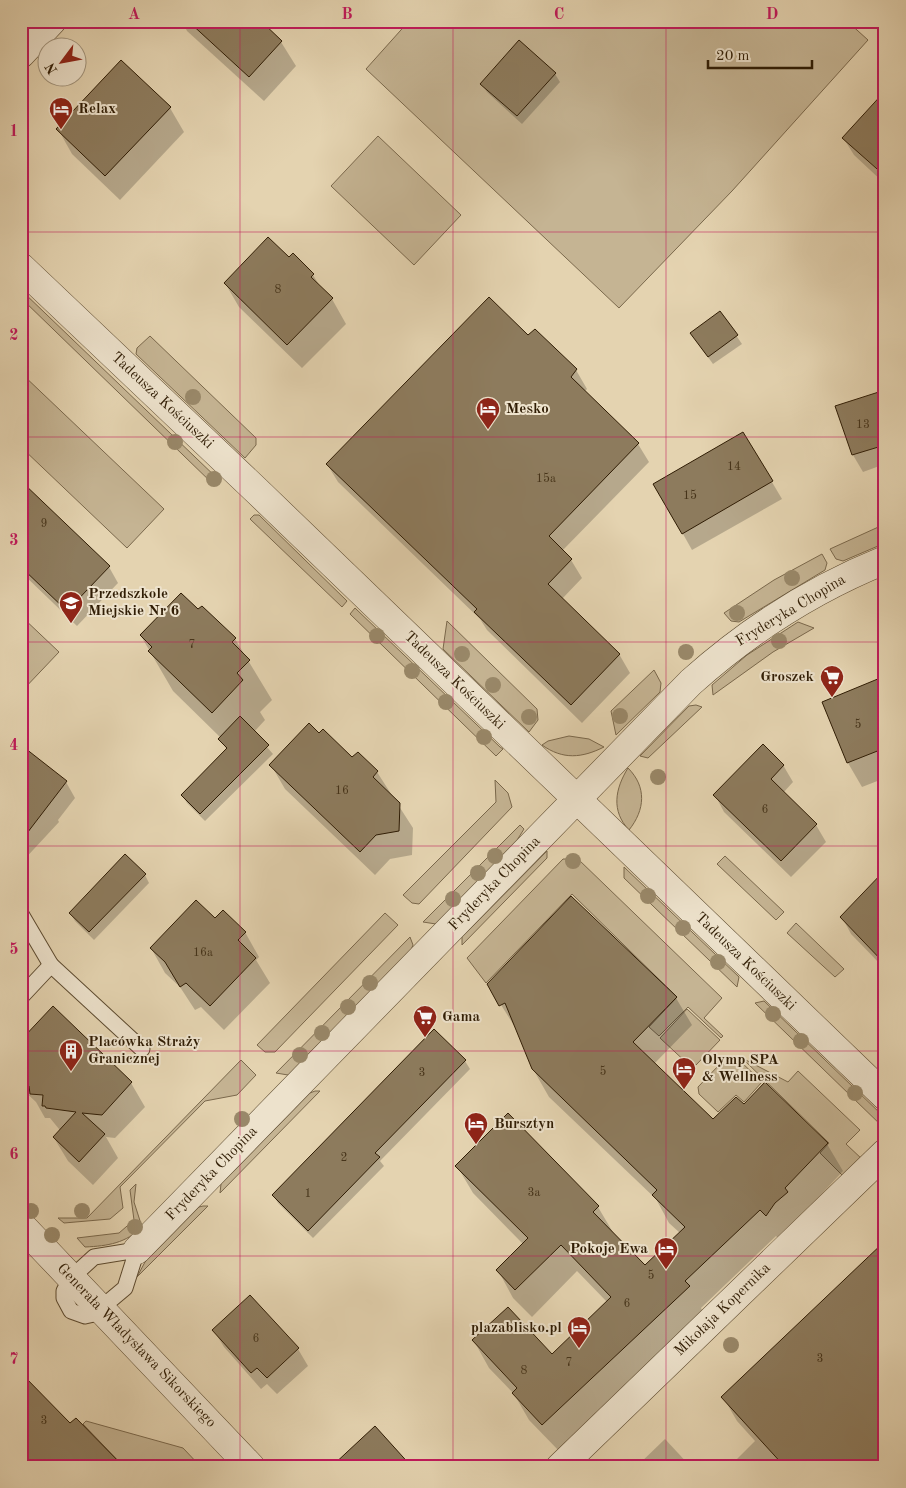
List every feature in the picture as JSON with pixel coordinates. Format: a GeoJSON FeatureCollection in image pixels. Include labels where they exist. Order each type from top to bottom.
{"type":"FeatureCollection","features":[{"type":"Feature","properties":{"kind":"street"},"geometry":{"type":"LineString","coordinates":[[21,54],[52,21]]}},
{"type":"Feature","properties":{"kind":"street","name":"Tadeusza Kościuszki"},"geometry":{"type":"LineString","coordinates":[[21,268],[257,491],[885,1096]]}},
{"type":"Feature","properties":{"kind":"street","name":"Fryderyka Chopina"},"geometry":{"type":"LineString","coordinates":[[137,1250],[691,682],[737,643],[814,593],[885,560]]}},
{"type":"Feature","properties":{"kind":"street","name":"Mikołaja Kopernika"},"geometry":{"type":"LineString","coordinates":[[560,1467],[885,1153]]}},
{"type":"Feature","properties":{"kind":"street","name":"Generała Władysława Sikorskiego"},"geometry":{"type":"LineString","coordinates":[[21,1225],[251,1467]]}},
{"type":"Feature","properties":{"kind":"lane"},"geometry":{"type":"LineString","coordinates":[[21,914],[51,964],[142,1049]]}},
{"type":"Feature","properties":{"kind":"lane"},"geometry":{"type":"LineString","coordinates":[[21,997],[51,964]]}},
{"type":"Feature","properties":{"kind":"lane"},"geometry":{"type":"LineString","coordinates":[[71,1278],[94,1257],[137,1250]]}},
{"type":"Feature","properties":{"kind":"lane","name":"Fryderyka Chopina"},"geometry":{"type":"LineString","coordinates":[[101,1310],[124,1288],[137,1250]]}},
{"type":"Feature","properties":{"kind":"shaded area"},"geometry":{"type":"Polygon","coordinates":[[[409,21],[847,21],[868,40],[732,191],[619,308],[366,69],[409,21]]]}},
{"type":"Feature","properties":{"kind":"shaded area"},"geometry":{"type":"Polygon","coordinates":[[[378,136],[461,215],[414,265],[331,186],[378,136]]]}},
{"type":"Feature","properties":{"kind":"shaded area"},"geometry":{"type":"Polygon","coordinates":[[[21,290],[220,481],[215,486],[21,298],[21,290]]]}},
{"type":"Feature","properties":{"kind":"shaded area"},"geometry":{"type":"Polygon","coordinates":[[[150,336],[256,438],[256,445],[245,458],[136,354],[137,348],[150,336]]]}},
{"type":"Feature","properties":{"kind":"shaded area"},"geometry":{"type":"Polygon","coordinates":[[[21,373],[164,509],[127,548],[21,447],[21,373]]]}},
{"type":"Feature","properties":{"kind":"shaded area"},"geometry":{"type":"Polygon","coordinates":[[[254,515],[259,515],[347,601],[342,607],[250,519],[254,515]]]}},
{"type":"Feature","properties":{"kind":"shaded area"},"geometry":{"type":"Polygon","coordinates":[[[885,524],[885,543],[843,561],[836,559],[830,549],[885,524]]]}},
{"type":"Feature","properties":{"kind":"shaded area"},"geometry":{"type":"Polygon","coordinates":[[[822,554],[827,563],[825,570],[739,622],[731,621],[724,613],[774,580],[822,554]]]}},
{"type":"Feature","properties":{"kind":"shaded area"},"geometry":{"type":"Polygon","coordinates":[[[355,608],[503,749],[496,756],[350,614],[355,608]]]}},
{"type":"Feature","properties":{"kind":"shaded area"},"geometry":{"type":"Polygon","coordinates":[[[21,616],[59,652],[21,692],[21,616]]]}},
{"type":"Feature","properties":{"kind":"shaded area"},"geometry":{"type":"Polygon","coordinates":[[[447,621],[537,709],[538,720],[529,732],[443,649],[447,621]]]}},
{"type":"Feature","properties":{"kind":"shaded area"},"geometry":{"type":"Polygon","coordinates":[[[798,622],[814,628],[773,652],[713,695],[712,685],[747,655],[798,622]]]}},
{"type":"Feature","properties":{"kind":"shaded area"},"geometry":{"type":"Polygon","coordinates":[[[654,670],[661,683],[660,692],[616,735],[611,711],[654,670]]]}},
{"type":"Feature","properties":{"kind":"shaded area"},"geometry":{"type":"Polygon","coordinates":[[[696,705],[702,707],[648,758],[640,756],[689,706],[696,705]]]}},
{"type":"Feature","properties":{"kind":"shaded area"},"geometry":{"type":"Polygon","coordinates":[[[569,736],[589,739],[604,747],[596,751],[573,756],[557,753],[542,745],[548,741],[569,736]]]}},
{"type":"Feature","properties":{"kind":"shaded area"},"geometry":{"type":"Polygon","coordinates":[[[628,768],[638,783],[642,799],[638,815],[629,830],[623,823],[617,808],[620,784],[628,768]]]}},
{"type":"Feature","properties":{"kind":"shaded area"},"geometry":{"type":"Polygon","coordinates":[[[495,780],[508,793],[512,807],[419,904],[412,903],[403,895],[496,802],[495,780]]]}},
{"type":"Feature","properties":{"kind":"shaded area"},"geometry":{"type":"Polygon","coordinates":[[[520,825],[524,829],[514,845],[436,924],[423,922],[520,825]]]}},
{"type":"Feature","properties":{"kind":"shaded area"},"geometry":{"type":"Polygon","coordinates":[[[547,851],[547,858],[462,945],[462,937],[547,851]]]}},
{"type":"Feature","properties":{"kind":"shaded area"},"geometry":{"type":"Polygon","coordinates":[[[725,856],[784,912],[776,920],[717,864],[725,856]]]}},
{"type":"Feature","properties":{"kind":"shaded area"},"geometry":{"type":"Polygon","coordinates":[[[563,859],[578,859],[722,998],[704,1018],[723,1036],[721,1038],[688,1007],[659,1036],[649,1027],[677,997],[572,894],[486,983],[467,958],[563,859]]]}},
{"type":"Feature","properties":{"kind":"shaded area"},"geometry":{"type":"Polygon","coordinates":[[[624,867],[739,977],[737,987],[624,878],[624,867]]]}},
{"type":"Feature","properties":{"kind":"shaded area"},"geometry":{"type":"Polygon","coordinates":[[[385,913],[398,925],[275,1052],[265,1052],[257,1045],[385,913]]]}},
{"type":"Feature","properties":{"kind":"shaded area"},"geometry":{"type":"Polygon","coordinates":[[[796,923],[844,969],[835,977],[787,933],[796,923]]]}},
{"type":"Feature","properties":{"kind":"shaded area"},"geometry":{"type":"Polygon","coordinates":[[[410,937],[413,945],[411,950],[288,1075],[276,1073],[410,937]]]}},
{"type":"Feature","properties":{"kind":"shaded area"},"geometry":{"type":"Polygon","coordinates":[[[764,1001],[883,1116],[885,1129],[755,1003],[764,1001]]]}},
{"type":"Feature","properties":{"kind":"shaded area"},"geometry":{"type":"Polygon","coordinates":[[[687,1009],[720,1040],[696,1065],[690,1066],[660,1038],[687,1009]]]}},
{"type":"Feature","properties":{"kind":"shaded area"},"geometry":{"type":"Polygon","coordinates":[[[742,1058],[788,1082],[798,1071],[860,1130],[846,1144],[863,1160],[845,1178],[820,1153],[829,1143],[742,1058]]]}},
{"type":"Feature","properties":{"kind":"shaded area"},"geometry":{"type":"Polygon","coordinates":[[[241,1060],[256,1075],[237,1095],[205,1101],[120,1187],[123,1208],[110,1219],[64,1223],[58,1218],[87,1218],[241,1060]]]}},
{"type":"Feature","properties":{"kind":"shaded area"},"geometry":{"type":"Polygon","coordinates":[[[739,1060],[762,1082],[744,1102],[736,1095],[718,1112],[699,1094],[698,1087],[720,1064],[736,1064],[739,1060]]]}},
{"type":"Feature","properties":{"kind":"shaded area"},"geometry":{"type":"Polygon","coordinates":[[[320,1091],[220,1193],[221,1184],[310,1093],[320,1091]]]}},
{"type":"Feature","properties":{"kind":"shaded area"},"geometry":{"type":"Polygon","coordinates":[[[136,1184],[134,1202],[142,1227],[130,1237],[116,1243],[85,1247],[77,1238],[119,1233],[134,1220],[130,1190],[136,1184]]]}},
{"type":"Feature","properties":{"kind":"shaded area"},"geometry":{"type":"Polygon","coordinates":[[[208,1206],[137,1277],[145,1262],[199,1207],[208,1206]]]}},
{"type":"Feature","properties":{"kind":"shaded area"},"geometry":{"type":"Polygon","coordinates":[[[86,1421],[183,1448],[201,1467],[124,1467],[83,1424],[86,1421]]]}},
{"type":"Feature","properties":{"kind":"building"},"geometry":{"type":"Polygon","coordinates":[[[188,21],[261,21],[282,41],[249,77],[188,21]]]}},
{"type":"Feature","properties":{"kind":"building"},"geometry":{"type":"Polygon","coordinates":[[[519,40],[556,73],[517,116],[480,84],[519,40]]]}},
{"type":"Feature","properties":{"kind":"building"},"geometry":{"type":"Polygon","coordinates":[[[121,60],[171,107],[105,176],[56,129],[121,60]]]}},
{"type":"Feature","properties":{"kind":"building"},"geometry":{"type":"Polygon","coordinates":[[[885,91],[885,176],[842,138],[885,91]]]}},
{"type":"Feature","properties":{"kind":"building"},"geometry":{"type":"Polygon","coordinates":[[[268,237],[289,257],[293,253],[314,274],[311,277],[333,298],[287,345],[224,283],[268,237]]]}},
{"type":"Feature","properties":{"kind":"building"},"geometry":{"type":"Polygon","coordinates":[[[489,297],[528,335],[535,329],[577,369],[571,377],[639,443],[549,536],[572,559],[548,584],[620,654],[571,705],[474,612],[477,609],[326,464],[489,297]]]}},
{"type":"Feature","properties":{"kind":"building"},"geometry":{"type":"Polygon","coordinates":[[[720,311],[738,335],[708,357],[690,333],[720,311]]]}},
{"type":"Feature","properties":{"kind":"building"},"geometry":{"type":"Polygon","coordinates":[[[885,390],[885,445],[852,455],[835,406],[885,390]]]}},
{"type":"Feature","properties":{"kind":"building"},"geometry":{"type":"Polygon","coordinates":[[[743,432],[773,481],[682,534],[653,484],[743,432]]]}},
{"type":"Feature","properties":{"kind":"building"},"geometry":{"type":"Polygon","coordinates":[[[21,481],[110,566],[67,611],[21,567],[21,481]]]}},
{"type":"Feature","properties":{"kind":"building"},"geometry":{"type":"Polygon","coordinates":[[[181,593],[198,609],[202,606],[236,638],[232,642],[250,660],[237,673],[243,680],[212,713],[148,651],[152,647],[140,635],[181,593]]]}},
{"type":"Feature","properties":{"kind":"building"},"geometry":{"type":"Polygon","coordinates":[[[885,676],[885,748],[847,763],[822,702],[885,676]]]}},
{"type":"Feature","properties":{"kind":"building"},"geometry":{"type":"Polygon","coordinates":[[[240,716],[269,745],[200,814],[181,795],[227,748],[218,739],[240,716]]]}},
{"type":"Feature","properties":{"kind":"building"},"geometry":{"type":"Polygon","coordinates":[[[309,723],[319,733],[323,729],[352,757],[358,752],[378,771],[373,777],[400,803],[399,831],[376,835],[360,852],[269,765],[309,723]]]}},
{"type":"Feature","properties":{"kind":"building"},"geometry":{"type":"Polygon","coordinates":[[[763,744],[784,765],[771,779],[817,824],[781,861],[713,795],[763,744]]]}},
{"type":"Feature","properties":{"kind":"building"},"geometry":{"type":"Polygon","coordinates":[[[21,745],[67,781],[21,841],[21,745]]]}},
{"type":"Feature","properties":{"kind":"building"},"geometry":{"type":"Polygon","coordinates":[[[125,854],[146,874],[89,932],[69,913],[125,854]]]}},
{"type":"Feature","properties":{"kind":"building"},"geometry":{"type":"Polygon","coordinates":[[[885,870],[885,964],[840,917],[885,870]]]}},
{"type":"Feature","properties":{"kind":"building"},"geometry":{"type":"Polygon","coordinates":[[[571,896],[677,997],[633,1042],[713,1119],[736,1097],[744,1104],[765,1082],[828,1143],[785,1188],[788,1192],[775,1203],[766,1216],[760,1210],[685,1281],[690,1286],[542,1425],[512,1393],[517,1388],[472,1340],[508,1307],[552,1354],[611,1297],[561,1245],[515,1290],[496,1270],[528,1238],[455,1166],[508,1113],[599,1206],[593,1212],[645,1265],[685,1227],[652,1195],[657,1190],[532,1069],[505,1003],[499,1006],[487,984],[571,896]]]}},
{"type":"Feature","properties":{"kind":"building"},"geometry":{"type":"Polygon","coordinates":[[[196,900],[215,918],[223,910],[246,932],[238,940],[256,958],[210,1006],[186,983],[180,987],[165,962],[150,948],[196,900]]]}},
{"type":"Feature","properties":{"kind":"building","name":"Placówka Straży Granicznej"},"geometry":{"type":"Polygon","coordinates":[[[53,1006],[132,1082],[102,1115],[82,1113],[105,1134],[79,1162],[53,1137],[76,1112],[42,1106],[43,1095],[30,1094],[29,1086],[21,1079],[21,1040],[53,1006]]]}},
{"type":"Feature","properties":{"kind":"building"},"geometry":{"type":"Polygon","coordinates":[[[434,1029],[466,1060],[375,1153],[380,1157],[308,1231],[272,1195],[434,1029]]]}},
{"type":"Feature","properties":{"kind":"building"},"geometry":{"type":"Polygon","coordinates":[[[885,1241],[885,1467],[785,1467],[721,1397],[885,1241]]]}},
{"type":"Feature","properties":{"kind":"building"},"geometry":{"type":"Polygon","coordinates":[[[250,1295],[299,1348],[267,1378],[257,1368],[251,1373],[212,1330],[250,1295]]]}},
{"type":"Feature","properties":{"kind":"building"},"geometry":{"type":"Polygon","coordinates":[[[21,1373],[70,1423],[76,1418],[124,1467],[21,1467],[21,1373]]]}},
{"type":"Feature","properties":{"kind":"building"},"geometry":{"type":"Polygon","coordinates":[[[375,1426],[412,1467],[331,1467],[375,1426]]]}},
{"type":"Feature","properties":{"kind":"place","name":"Relax"},"geometry":{"type":"Point","coordinates":[61,130]}},
{"type":"Feature","properties":{"kind":"place","name":"Mesko"},"geometry":{"type":"Point","coordinates":[488,430]}},
{"type":"Feature","properties":{"kind":"place","name":"Przedszkole Miejskie Nr 6"},"geometry":{"type":"Point","coordinates":[71,624]}},
{"type":"Feature","properties":{"kind":"place","name":"Groszek"},"geometry":{"type":"Point","coordinates":[832,698]}},
{"type":"Feature","properties":{"kind":"place","name":"Gama"},"geometry":{"type":"Point","coordinates":[425,1038]}},
{"type":"Feature","properties":{"kind":"place","name":"Placówka Straży Granicznej"},"geometry":{"type":"Point","coordinates":[71,1072]}},
{"type":"Feature","properties":{"kind":"place","name":"Olymp SPA & Wellness"},"geometry":{"type":"Point","coordinates":[684,1090]}},
{"type":"Feature","properties":{"kind":"place","name":"Bursztyn"},"geometry":{"type":"Point","coordinates":[476,1145]}},
{"type":"Feature","properties":{"kind":"place","name":"Pokoje Ewa"},"geometry":{"type":"Point","coordinates":[666,1270]}},
{"type":"Feature","properties":{"kind":"place","name":"plazablisko.pl"},"geometry":{"type":"Point","coordinates":[579,1349]}}]}
